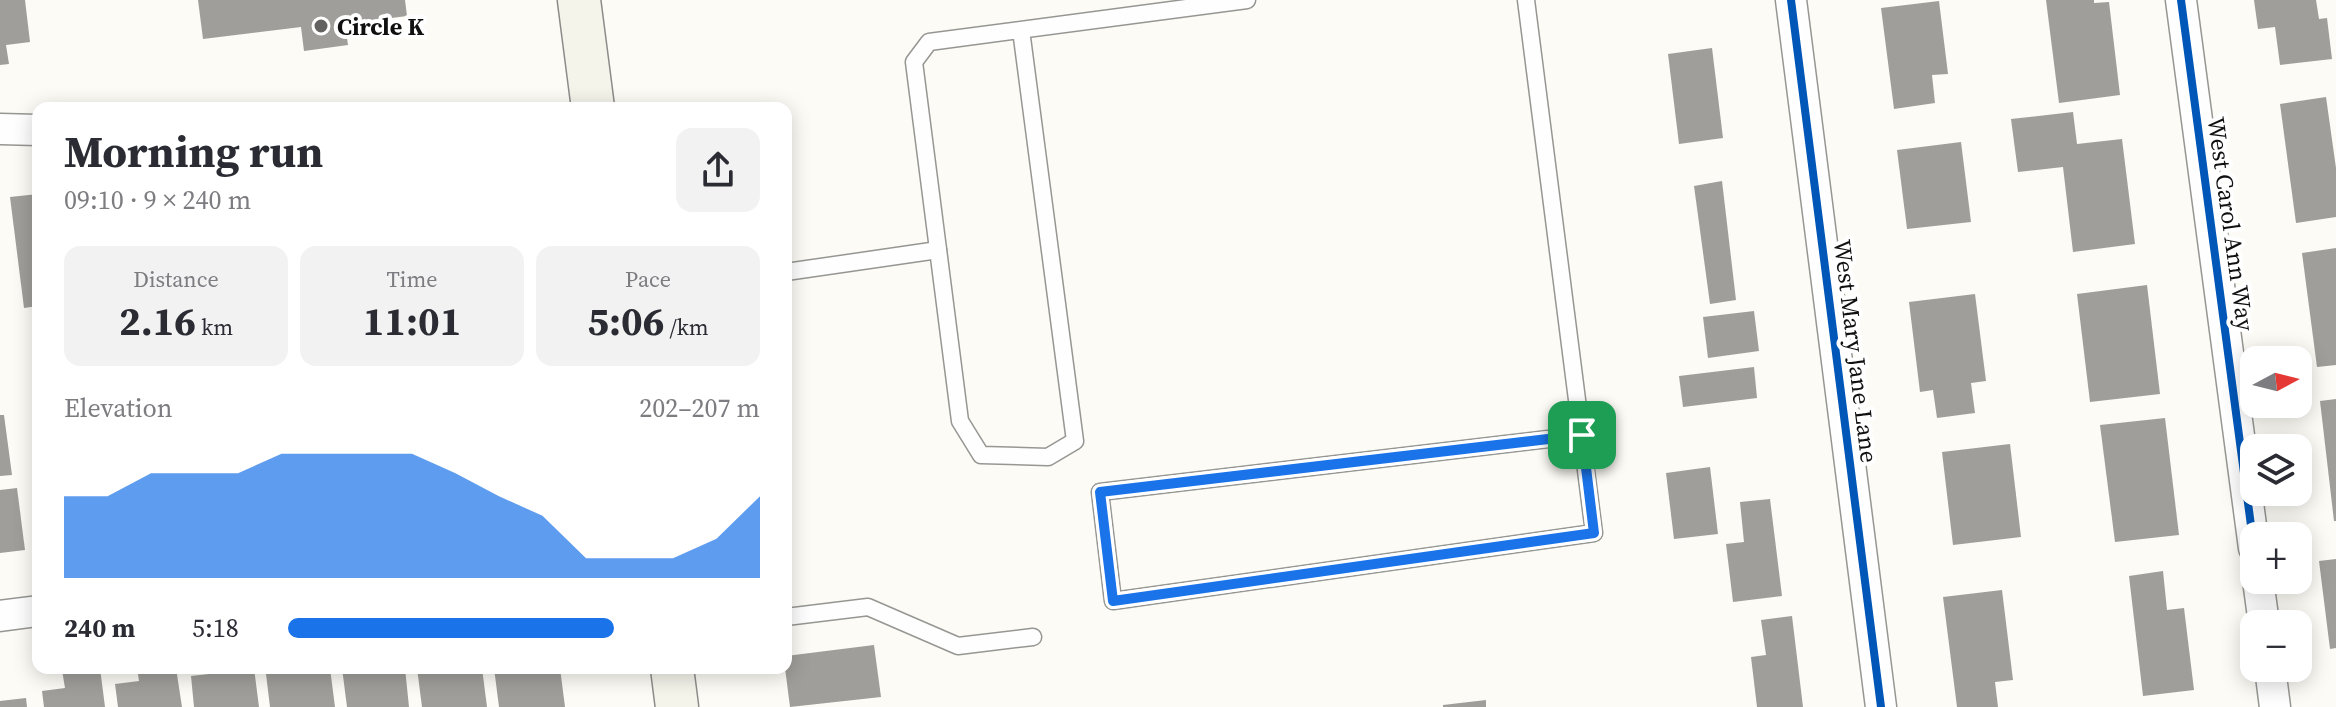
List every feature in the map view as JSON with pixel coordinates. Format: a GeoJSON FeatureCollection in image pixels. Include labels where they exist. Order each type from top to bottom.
{"type":"FeatureCollection","features":[{"type":"Feature","properties":{"kind":"main road"},"geometry":{"type":"LineString","coordinates":[[579,0],[592,102]]}},
{"type":"Feature","properties":{"kind":"main road"},"geometry":{"type":"LineString","coordinates":[[673,674],[677,707]]}},
{"type":"Feature","properties":{"kind":"street","name":"West Mary Jane Lane"},"geometry":{"type":"LineString","coordinates":[[1791,0],[1881,707]]}},
{"type":"Feature","properties":{"kind":"street","name":"West Carol Ann Way"},"geometry":{"type":"LineString","coordinates":[[2181,0],[2251,522]]}},
{"type":"Feature","properties":{"kind":"street"},"geometry":{"type":"LineString","coordinates":[[0,129],[32,130]]}},
{"type":"Feature","properties":{"kind":"street"},"geometry":{"type":"LineString","coordinates":[[0,616],[32,612]]}},
{"type":"Feature","properties":{"kind":"street"},"geometry":{"type":"LineString","coordinates":[[2272,682],[2275,707]]}},
{"type":"Feature","properties":{"kind":"lane"},"geometry":{"type":"LineString","coordinates":[[1021,30],[1075,441],[1048,457],[981,455],[960,421],[914,62],[929,42],[1247,0]]}},
{"type":"Feature","properties":{"kind":"lane"},"geometry":{"type":"LineString","coordinates":[[1526,0],[1582,435],[1594,533],[1113,601],[1100,492],[1582,435]]}},
{"type":"Feature","properties":{"kind":"lane"},"geometry":{"type":"LineString","coordinates":[[792,271],[938,250]]}},
{"type":"Feature","properties":{"kind":"lane"},"geometry":{"type":"LineString","coordinates":[[792,616],[868,607],[958,646],[1033,637]]}},
{"type":"Feature","properties":{"kind":"building"},"geometry":{"type":"Polygon","coordinates":[[[0,0],[25,0],[30,42],[6,45],[9,64],[0,65],[0,0]]]}},
{"type":"Feature","properties":{"kind":"building"},"geometry":{"type":"Polygon","coordinates":[[[198,0],[405,0],[407,16],[345,24],[348,45],[304,51],[301,27],[203,39],[198,0]]]}},
{"type":"Feature","properties":{"kind":"building"},"geometry":{"type":"Polygon","coordinates":[[[2046,0],[2109,2],[2120,95],[2059,103],[2046,0]]]}},
{"type":"Feature","properties":{"kind":"building"},"geometry":{"type":"Polygon","coordinates":[[[2254,0],[2316,0],[2319,19],[2327,18],[2332,59],[2280,65],[2275,27],[2258,29],[2254,0]]]}},
{"type":"Feature","properties":{"kind":"building"},"geometry":{"type":"Polygon","coordinates":[[[1939,1],[1948,74],[1932,75],[1935,103],[1894,109],[1881,8],[1939,1]]]}},
{"type":"Feature","properties":{"kind":"building"},"geometry":{"type":"Polygon","coordinates":[[[1712,48],[1723,138],[1679,144],[1668,54],[1712,48]]]}},
{"type":"Feature","properties":{"kind":"building"},"geometry":{"type":"Polygon","coordinates":[[[2326,97],[2336,168],[2336,217],[2296,223],[2280,104],[2326,97]]]}},
{"type":"Feature","properties":{"kind":"building"},"geometry":{"type":"Polygon","coordinates":[[[2073,112],[2077,144],[2122,139],[2135,244],[2073,252],[2063,167],[2018,172],[2011,119],[2073,112]]]}},
{"type":"Feature","properties":{"kind":"building"},"geometry":{"type":"Polygon","coordinates":[[[1961,142],[1971,222],[1907,229],[1897,150],[1961,142]]]}},
{"type":"Feature","properties":{"kind":"building"},"geometry":{"type":"Polygon","coordinates":[[[1722,181],[1736,300],[1710,304],[1694,186],[1722,181]]]}},
{"type":"Feature","properties":{"kind":"building"},"geometry":{"type":"Polygon","coordinates":[[[32,195],[32,307],[24,308],[10,197],[32,195]]]}},
{"type":"Feature","properties":{"kind":"building"},"geometry":{"type":"Polygon","coordinates":[[[2336,248],[2336,365],[2317,367],[2302,253],[2336,248]]]}},
{"type":"Feature","properties":{"kind":"building"},"geometry":{"type":"Polygon","coordinates":[[[2147,285],[2160,394],[2090,402],[2077,294],[2147,285]]]}},
{"type":"Feature","properties":{"kind":"building"},"geometry":{"type":"Polygon","coordinates":[[[1975,294],[1986,381],[1971,383],[1975,413],[1937,418],[1933,390],[1920,392],[1909,302],[1975,294]]]}},
{"type":"Feature","properties":{"kind":"building"},"geometry":{"type":"Polygon","coordinates":[[[1754,311],[1759,351],[1708,358],[1703,317],[1754,311]]]}},
{"type":"Feature","properties":{"kind":"building"},"geometry":{"type":"Polygon","coordinates":[[[1754,367],[1757,398],[1683,407],[1679,376],[1754,367]]]}},
{"type":"Feature","properties":{"kind":"building"},"geometry":{"type":"Polygon","coordinates":[[[2336,399],[2336,521],[2334,521],[2320,401],[2336,399]]]}},
{"type":"Feature","properties":{"kind":"building"},"geometry":{"type":"Polygon","coordinates":[[[0,415],[4,415],[12,475],[0,476],[0,415]]]}},
{"type":"Feature","properties":{"kind":"building"},"geometry":{"type":"Polygon","coordinates":[[[2165,418],[2179,535],[2115,542],[2100,425],[2165,418]]]}},
{"type":"Feature","properties":{"kind":"building"},"geometry":{"type":"Polygon","coordinates":[[[2010,444],[2021,537],[1953,545],[1942,452],[2010,444]]]}},
{"type":"Feature","properties":{"kind":"building"},"geometry":{"type":"Polygon","coordinates":[[[1710,467],[1718,534],[1674,539],[1666,473],[1710,467]]]}},
{"type":"Feature","properties":{"kind":"building"},"geometry":{"type":"Polygon","coordinates":[[[17,488],[25,550],[0,553],[0,490],[17,488]]]}},
{"type":"Feature","properties":{"kind":"building"},"geometry":{"type":"Polygon","coordinates":[[[1770,499],[1782,596],[1733,602],[1726,544],[1744,542],[1740,502],[1770,499]]]}},
{"type":"Feature","properties":{"kind":"building"},"geometry":{"type":"Polygon","coordinates":[[[2336,559],[2336,648],[2330,649],[2319,561],[2336,559]]]}},
{"type":"Feature","properties":{"kind":"building"},"geometry":{"type":"Polygon","coordinates":[[[2163,571],[2167,610],[2184,608],[2194,690],[2143,696],[2129,576],[2163,571]]]}},
{"type":"Feature","properties":{"kind":"building"},"geometry":{"type":"Polygon","coordinates":[[[2002,590],[2013,680],[1995,682],[1998,707],[1957,707],[1943,597],[2002,590]]]}},
{"type":"Feature","properties":{"kind":"building"},"geometry":{"type":"Polygon","coordinates":[[[1792,616],[1803,707],[1757,707],[1751,657],[1766,655],[1761,620],[1792,616]]]}},
{"type":"Feature","properties":{"kind":"building"},"geometry":{"type":"Polygon","coordinates":[[[874,645],[881,697],[790,707],[786,674],[792,674],[792,655],[874,645]]]}},
{"type":"Feature","properties":{"kind":"building"},"geometry":{"type":"Polygon","coordinates":[[[63,674],[101,674],[105,707],[44,707],[42,691],[65,688],[63,674]]]}},
{"type":"Feature","properties":{"kind":"building"},"geometry":{"type":"Polygon","coordinates":[[[138,674],[177,674],[182,707],[118,707],[115,684],[139,681],[138,674]]]}},
{"type":"Feature","properties":{"kind":"building"},"geometry":{"type":"Polygon","coordinates":[[[255,674],[259,707],[194,707],[191,676],[255,674]]]}},
{"type":"Feature","properties":{"kind":"building"},"geometry":{"type":"Polygon","coordinates":[[[266,674],[331,674],[335,707],[270,707],[266,674]]]}},
{"type":"Feature","properties":{"kind":"building"},"geometry":{"type":"Polygon","coordinates":[[[343,674],[406,674],[409,707],[347,707],[343,674]]]}},
{"type":"Feature","properties":{"kind":"building"},"geometry":{"type":"Polygon","coordinates":[[[418,674],[483,674],[487,707],[422,707],[418,674]]]}},
{"type":"Feature","properties":{"kind":"building"},"geometry":{"type":"Polygon","coordinates":[[[495,674],[561,674],[565,707],[499,707],[495,674]]]}},
{"type":"Feature","properties":{"kind":"building"},"geometry":{"type":"Polygon","coordinates":[[[26,698],[27,707],[0,707],[0,701],[26,698]]]}},
{"type":"Feature","properties":{"kind":"building"},"geometry":{"type":"Polygon","coordinates":[[[1486,700],[1486,707],[1443,707],[1443,705],[1486,700]]]}},
{"type":"Feature","properties":{"kind":"cycle path"},"geometry":{"type":"LineString","coordinates":[[1791,0],[1881,707]]}},
{"type":"Feature","properties":{"kind":"cycle path"},"geometry":{"type":"LineString","coordinates":[[2181,0],[2251,522]]}},
{"type":"Feature","properties":{"kind":"place","name":"Circle K"},"geometry":{"type":"Point","coordinates":[321,26]}},
{"type":"Feature","properties":{"kind":"route"},"geometry":{"type":"LineString","coordinates":[[1582,435],[1594,533],[1113,601],[1100,492],[1582,435]]}}]}
